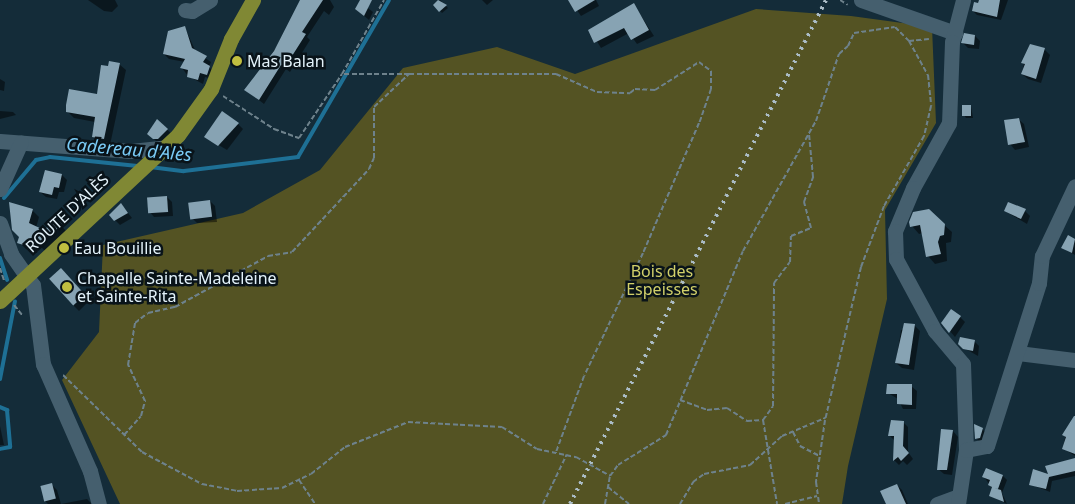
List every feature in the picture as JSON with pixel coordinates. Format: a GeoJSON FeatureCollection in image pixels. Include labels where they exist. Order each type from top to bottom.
{"type":"FeatureCollection","features":[{"type":"Feature","properties":{"kind":"main road","name":"ROUTE D'ALÈS"},"geometry":{"type":"LineString","coordinates":[[0,301],[15,280],[178,135],[211,88],[231,39],[253,0]]}},
{"type":"Feature","properties":{"kind":"street"},"geometry":{"type":"LineString","coordinates":[[185,10],[192,11],[210,0]]}},
{"type":"Feature","properties":{"kind":"street"},"geometry":{"type":"LineString","coordinates":[[861,0],[954,33]]}},
{"type":"Feature","properties":{"kind":"street"},"geometry":{"type":"LineString","coordinates":[[937,504],[959,500],[966,450],[963,364],[935,331],[896,260],[895,232],[913,188],[949,123],[954,33],[963,0]]}},
{"type":"Feature","properties":{"kind":"street"},"geometry":{"type":"LineString","coordinates":[[0,189],[8,138],[131,151],[162,148]]}},
{"type":"Feature","properties":{"kind":"street"},"geometry":{"type":"LineString","coordinates":[[966,450],[987,446],[1018,353],[1038,282],[1042,256],[1075,186]]}},
{"type":"Feature","properties":{"kind":"street"},"geometry":{"type":"LineString","coordinates":[[0,224],[11,254],[15,280],[33,285],[43,364],[90,471],[99,504]]}},
{"type":"Feature","properties":{"kind":"street"},"geometry":{"type":"LineString","coordinates":[[1018,353],[1075,360]]}},
{"type":"Feature","properties":{"kind":"path"},"geometry":{"type":"LineString","coordinates":[[211,88],[274,129],[299,138],[342,74],[384,0]]}},
{"type":"Feature","properties":{"kind":"path"},"geometry":{"type":"LineString","coordinates":[[605,504],[610,476],[618,465],[666,435],[743,251],[816,121],[839,54],[848,46],[854,33],[895,27],[909,41],[928,75],[931,106],[924,136],[884,206],[861,267],[826,418],[820,456],[819,504]]}},
{"type":"Feature","properties":{"kind":"path"},"geometry":{"type":"LineString","coordinates":[[342,74],[556,74],[597,92],[630,93],[635,88],[655,90],[699,62],[711,71],[711,89],[699,124],[644,254],[592,358],[556,452]]}},
{"type":"Feature","properties":{"kind":"path"},"geometry":{"type":"LineString","coordinates":[[124,435],[141,416],[145,401],[128,365],[135,323],[148,313],[175,307],[268,256],[292,252],[369,169],[374,158],[374,107],[409,74]]}},
{"type":"Feature","properties":{"kind":"path"},"geometry":{"type":"LineString","coordinates":[[777,504],[763,420],[773,406],[774,283],[790,262],[791,236],[811,228],[804,202],[813,176],[808,134]]}},
{"type":"Feature","properties":{"kind":"path"},"geometry":{"type":"LineString","coordinates":[[0,268],[15,280]]}},
{"type":"Feature","properties":{"kind":"path"},"geometry":{"type":"LineString","coordinates":[[57,368],[142,452],[202,484],[237,491],[282,488],[311,474],[344,447],[408,422],[502,427],[537,449],[576,457],[610,476]]}},
{"type":"Feature","properties":{"kind":"path"},"geometry":{"type":"LineString","coordinates":[[680,400],[707,410],[727,408],[747,422],[763,420]]}},
{"type":"Feature","properties":{"kind":"path"},"geometry":{"type":"LineString","coordinates":[[680,504],[693,482],[704,474],[741,469],[768,452],[782,436],[826,418]]}},
{"type":"Feature","properties":{"kind":"path"},"geometry":{"type":"LineString","coordinates":[[793,432],[800,446],[820,456]]}},
{"type":"Feature","properties":{"kind":"path"},"geometry":{"type":"LineString","coordinates":[[543,504],[566,454]]}},
{"type":"Feature","properties":{"kind":"path"},"geometry":{"type":"LineString","coordinates":[[299,480],[314,504]]}},
{"type":"Feature","properties":{"kind":"path"},"geometry":{"type":"LineString","coordinates":[[608,487],[629,504]]}},
{"type":"Feature","properties":{"kind":"path"},"geometry":{"type":"LineString","coordinates":[[785,504],[818,495]]}},
{"type":"Feature","properties":{"kind":"green space","name":"Bois des Espeisses"},"geometry":{"type":"Polygon","coordinates":[[[756,9],[851,16],[932,27],[936,123],[885,210],[887,299],[848,466],[842,504],[120,504],[62,380],[99,332],[103,245],[243,213],[320,170],[403,68],[497,47],[575,74],[756,9]]]}},
{"type":"Feature","properties":{"kind":"building"},"geometry":{"type":"Polygon","coordinates":[[[300,0],[323,0],[302,32],[306,34],[285,67],[281,65],[259,100],[244,90],[274,51],[300,0]]]}},
{"type":"Feature","properties":{"kind":"building"},"geometry":{"type":"Polygon","coordinates":[[[360,0],[372,0],[364,16],[355,9],[360,0]]]}},
{"type":"Feature","properties":{"kind":"building"},"geometry":{"type":"Polygon","coordinates":[[[438,0],[447,5],[439,12],[433,5],[438,0]]]}},
{"type":"Feature","properties":{"kind":"building"},"geometry":{"type":"Polygon","coordinates":[[[568,0],[595,0],[575,12],[568,0]]]}},
{"type":"Feature","properties":{"kind":"building"},"geometry":{"type":"Polygon","coordinates":[[[979,0],[1000,0],[997,17],[972,11],[974,2],[978,3],[979,0]]]}},
{"type":"Feature","properties":{"kind":"building"},"geometry":{"type":"Polygon","coordinates":[[[634,3],[649,30],[631,40],[624,28],[594,43],[588,30],[634,3]]]}},
{"type":"Feature","properties":{"kind":"building"},"geometry":{"type":"Polygon","coordinates":[[[185,26],[192,48],[207,56],[203,62],[210,66],[207,75],[200,73],[198,80],[187,77],[188,70],[180,68],[185,59],[163,54],[168,31],[185,26]]]}},
{"type":"Feature","properties":{"kind":"building"},"geometry":{"type":"Polygon","coordinates":[[[964,33],[975,35],[974,45],[961,43],[964,33]]]}},
{"type":"Feature","properties":{"kind":"building"},"geometry":{"type":"Polygon","coordinates":[[[1030,44],[1045,48],[1036,79],[1021,74],[1025,64],[1021,63],[1030,44]]]}},
{"type":"Feature","properties":{"kind":"building"},"geometry":{"type":"Polygon","coordinates":[[[109,61],[120,63],[104,139],[92,137],[95,117],[66,112],[66,105],[69,89],[97,94],[101,65],[108,66],[109,61]]]}},
{"type":"Feature","properties":{"kind":"building"},"geometry":{"type":"Polygon","coordinates":[[[962,105],[971,105],[971,116],[962,116],[962,105]]]}},
{"type":"Feature","properties":{"kind":"building"},"geometry":{"type":"Polygon","coordinates":[[[222,111],[239,123],[218,146],[204,137],[222,111]]]}},
{"type":"Feature","properties":{"kind":"building"},"geometry":{"type":"Polygon","coordinates":[[[1019,118],[1025,142],[1008,145],[1004,120],[1019,118]]]}},
{"type":"Feature","properties":{"kind":"building"},"geometry":{"type":"Polygon","coordinates":[[[157,119],[168,129],[158,139],[153,139],[147,134],[157,119]]]}},
{"type":"Feature","properties":{"kind":"building"},"geometry":{"type":"Polygon","coordinates":[[[45,170],[62,174],[59,188],[54,187],[52,195],[39,192],[45,170]]]}},
{"type":"Feature","properties":{"kind":"building"},"geometry":{"type":"Polygon","coordinates":[[[167,196],[168,212],[148,213],[147,197],[167,196]]]}},
{"type":"Feature","properties":{"kind":"building"},"geometry":{"type":"Polygon","coordinates":[[[210,200],[212,217],[190,220],[188,203],[210,200]]]}},
{"type":"Feature","properties":{"kind":"building"},"geometry":{"type":"Polygon","coordinates":[[[9,202],[33,209],[29,223],[44,230],[56,219],[62,224],[39,247],[33,239],[30,247],[17,243],[19,237],[12,230],[9,202]]]}},
{"type":"Feature","properties":{"kind":"building"},"geometry":{"type":"Polygon","coordinates":[[[1008,202],[1026,209],[1021,219],[1004,211],[1008,202]]]}},
{"type":"Feature","properties":{"kind":"building"},"geometry":{"type":"Polygon","coordinates":[[[121,203],[128,213],[114,221],[109,215],[121,203]]]}},
{"type":"Feature","properties":{"kind":"building"},"geometry":{"type":"Polygon","coordinates":[[[929,209],[945,224],[944,235],[940,236],[938,242],[941,254],[926,257],[920,225],[910,227],[909,222],[913,212],[929,209]]]}},
{"type":"Feature","properties":{"kind":"building"},"geometry":{"type":"Polygon","coordinates":[[[1068,235],[1075,239],[1072,253],[1061,248],[1068,235]]]}},
{"type":"Feature","properties":{"kind":"building","name":"Chapelle Sainte-Madeleine et Sainte-Rita"},"geometry":{"type":"Polygon","coordinates":[[[61,268],[85,295],[73,305],[49,279],[61,268]]]}},
{"type":"Feature","properties":{"kind":"building"},"geometry":{"type":"Polygon","coordinates":[[[951,309],[961,316],[949,333],[941,323],[951,309]]]}},
{"type":"Feature","properties":{"kind":"building"},"geometry":{"type":"Polygon","coordinates":[[[904,323],[915,324],[909,365],[895,363],[904,323]]]}},
{"type":"Feature","properties":{"kind":"building"},"geometry":{"type":"Polygon","coordinates":[[[960,337],[975,340],[973,351],[963,349],[958,344],[960,337]]]}},
{"type":"Feature","properties":{"kind":"building"},"geometry":{"type":"Polygon","coordinates":[[[887,384],[912,384],[912,405],[897,404],[897,394],[886,394],[887,384]]]}},
{"type":"Feature","properties":{"kind":"building"},"geometry":{"type":"Polygon","coordinates":[[[1074,416],[1075,454],[1062,449],[1066,437],[1062,435],[1074,416]]]}},
{"type":"Feature","properties":{"kind":"building"},"geometry":{"type":"Polygon","coordinates":[[[891,420],[904,421],[903,446],[909,453],[901,461],[898,457],[893,461],[894,436],[888,436],[891,420]]]}},
{"type":"Feature","properties":{"kind":"building"},"geometry":{"type":"Polygon","coordinates":[[[974,424],[983,428],[980,438],[975,439],[974,424]]]}},
{"type":"Feature","properties":{"kind":"building"},"geometry":{"type":"Polygon","coordinates":[[[941,429],[953,430],[947,470],[937,470],[941,429]]]}},
{"type":"Feature","properties":{"kind":"building"},"geometry":{"type":"Polygon","coordinates":[[[1075,458],[1075,471],[1049,477],[1046,489],[1029,485],[1033,469],[1048,474],[1045,466],[1075,458]]]}},
{"type":"Feature","properties":{"kind":"building"},"geometry":{"type":"Polygon","coordinates":[[[986,468],[1003,475],[998,489],[994,488],[1001,490],[1004,502],[989,496],[992,487],[988,485],[990,480],[982,477],[986,468]]]}},
{"type":"Feature","properties":{"kind":"building"},"geometry":{"type":"Polygon","coordinates":[[[52,483],[56,499],[44,501],[40,486],[52,483]]]}},
{"type":"Feature","properties":{"kind":"building"},"geometry":{"type":"Polygon","coordinates":[[[897,484],[906,504],[886,504],[880,491],[897,484]]]}},
{"type":"Feature","properties":{"kind":"waterway","name":"Cadereau d'Alès"},"geometry":{"type":"LineString","coordinates":[[150,167],[184,171],[298,157],[389,0]]}},
{"type":"Feature","properties":{"kind":"waterway","name":"Cadereau d'Alès"},"geometry":{"type":"LineString","coordinates":[[4,198],[36,160],[50,157],[138,166]]}},
{"type":"Feature","properties":{"kind":"waterway","name":"Cadereau d'Alès"},"geometry":{"type":"LineString","coordinates":[[0,258],[7,280]]}},
{"type":"Feature","properties":{"kind":"waterway","name":"Cadereau d'Alès"},"geometry":{"type":"LineString","coordinates":[[0,379],[15,301]]}},
{"type":"Feature","properties":{"kind":"waterway","name":"Cadereau d'Alès"},"geometry":{"type":"LineString","coordinates":[[0,407],[7,410],[10,447],[0,449]]}},
{"type":"Feature","properties":{"kind":"railway"},"geometry":{"type":"LineString","coordinates":[[570,504],[826,0]]}},
{"type":"Feature","properties":{"kind":"place","name":"Mas Balan"},"geometry":{"type":"Point","coordinates":[237,61]}},
{"type":"Feature","properties":{"kind":"place","name":"Eau Bouillie"},"geometry":{"type":"Point","coordinates":[64,248]}},
{"type":"Feature","properties":{"kind":"place","name":"Chapelle Sainte-Madeleine et Sainte-Rita"},"geometry":{"type":"Point","coordinates":[67,287]}}]}
